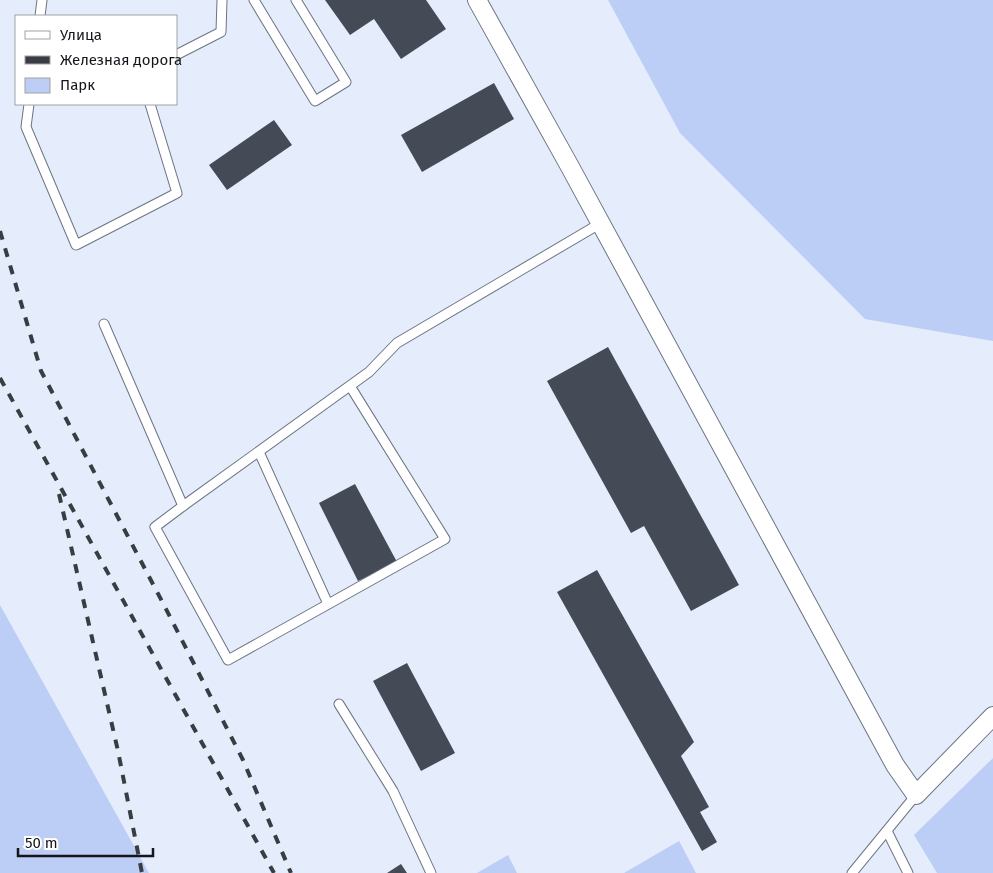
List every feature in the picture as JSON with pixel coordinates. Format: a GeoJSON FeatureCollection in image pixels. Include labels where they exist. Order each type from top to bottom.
{"type":"FeatureCollection","features":[{"type":"Feature","properties":{"kind":"street"},"geometry":{"type":"LineString","coordinates":[[477,0],[601,223],[895,764],[916,795],[993,716]]}},
{"type":"Feature","properties":{"kind":"lane"},"geometry":{"type":"LineString","coordinates":[[40,15],[42,0]]}},
{"type":"Feature","properties":{"kind":"lane"},"geometry":{"type":"LineString","coordinates":[[178,54],[221,32],[222,0]]}},
{"type":"Feature","properties":{"kind":"lane"},"geometry":{"type":"LineString","coordinates":[[254,0],[315,101],[346,82],[296,0]]}},
{"type":"Feature","properties":{"kind":"lane"},"geometry":{"type":"LineString","coordinates":[[29,105],[26,127],[76,245],[177,193],[150,105]]}},
{"type":"Feature","properties":{"kind":"lane"},"geometry":{"type":"LineString","coordinates":[[350,386],[445,540],[228,660],[155,527],[369,372],[398,343],[601,223]]}},
{"type":"Feature","properties":{"kind":"lane"},"geometry":{"type":"LineString","coordinates":[[104,324],[183,506]]}},
{"type":"Feature","properties":{"kind":"lane"},"geometry":{"type":"LineString","coordinates":[[259,452],[328,604]]}},
{"type":"Feature","properties":{"kind":"lane"},"geometry":{"type":"LineString","coordinates":[[339,704],[393,791],[431,873]]}},
{"type":"Feature","properties":{"kind":"lane"},"geometry":{"type":"LineString","coordinates":[[852,873],[916,795]]}},
{"type":"Feature","properties":{"kind":"lane"},"geometry":{"type":"LineString","coordinates":[[887,831],[908,873]]}},
{"type":"Feature","properties":{"kind":"green space"},"geometry":{"type":"Polygon","coordinates":[[[608,0],[993,0],[993,341],[865,319],[680,133],[608,0]]]}},
{"type":"Feature","properties":{"kind":"green space"},"geometry":{"type":"Polygon","coordinates":[[[0,605],[149,873],[0,873],[0,605]]]}},
{"type":"Feature","properties":{"kind":"green space"},"geometry":{"type":"Polygon","coordinates":[[[993,758],[993,873],[937,873],[914,835],[993,758]]]}},
{"type":"Feature","properties":{"kind":"green space"},"geometry":{"type":"Polygon","coordinates":[[[679,841],[696,873],[624,873],[679,841]]]}},
{"type":"Feature","properties":{"kind":"green space"},"geometry":{"type":"Polygon","coordinates":[[[508,855],[517,873],[477,873],[508,855]]]}},
{"type":"Feature","properties":{"kind":"building"},"geometry":{"type":"Polygon","coordinates":[[[325,0],[426,0],[446,29],[401,59],[374,19],[350,35],[325,0]]]}},
{"type":"Feature","properties":{"kind":"building"},"geometry":{"type":"Polygon","coordinates":[[[494,83],[514,119],[422,172],[401,135],[494,83]]]}},
{"type":"Feature","properties":{"kind":"building"},"geometry":{"type":"Polygon","coordinates":[[[274,120],[292,145],[227,190],[209,165],[274,120]]]}},
{"type":"Feature","properties":{"kind":"building"},"geometry":{"type":"Polygon","coordinates":[[[608,347],[739,585],[691,611],[644,526],[631,533],[547,381],[608,347]]]}},
{"type":"Feature","properties":{"kind":"building"},"geometry":{"type":"Polygon","coordinates":[[[355,484],[397,562],[358,581],[319,503],[355,484]]]}},
{"type":"Feature","properties":{"kind":"building"},"geometry":{"type":"Polygon","coordinates":[[[597,570],[694,742],[681,756],[709,807],[700,812],[717,842],[702,851],[557,592],[597,570]]]}},
{"type":"Feature","properties":{"kind":"building"},"geometry":{"type":"Polygon","coordinates":[[[407,663],[455,753],[421,771],[373,681],[407,663]]]}},
{"type":"Feature","properties":{"kind":"building"},"geometry":{"type":"Polygon","coordinates":[[[401,864],[407,873],[387,873],[401,864]]]}},
{"type":"Feature","properties":{"kind":"railway"},"geometry":{"type":"LineString","coordinates":[[0,231],[41,371],[243,760],[291,873]]}},
{"type":"Feature","properties":{"kind":"railway"},"geometry":{"type":"LineString","coordinates":[[0,378],[274,873]]}},
{"type":"Feature","properties":{"kind":"railway"},"geometry":{"type":"LineString","coordinates":[[59,494],[118,751],[142,873]]}}]}
